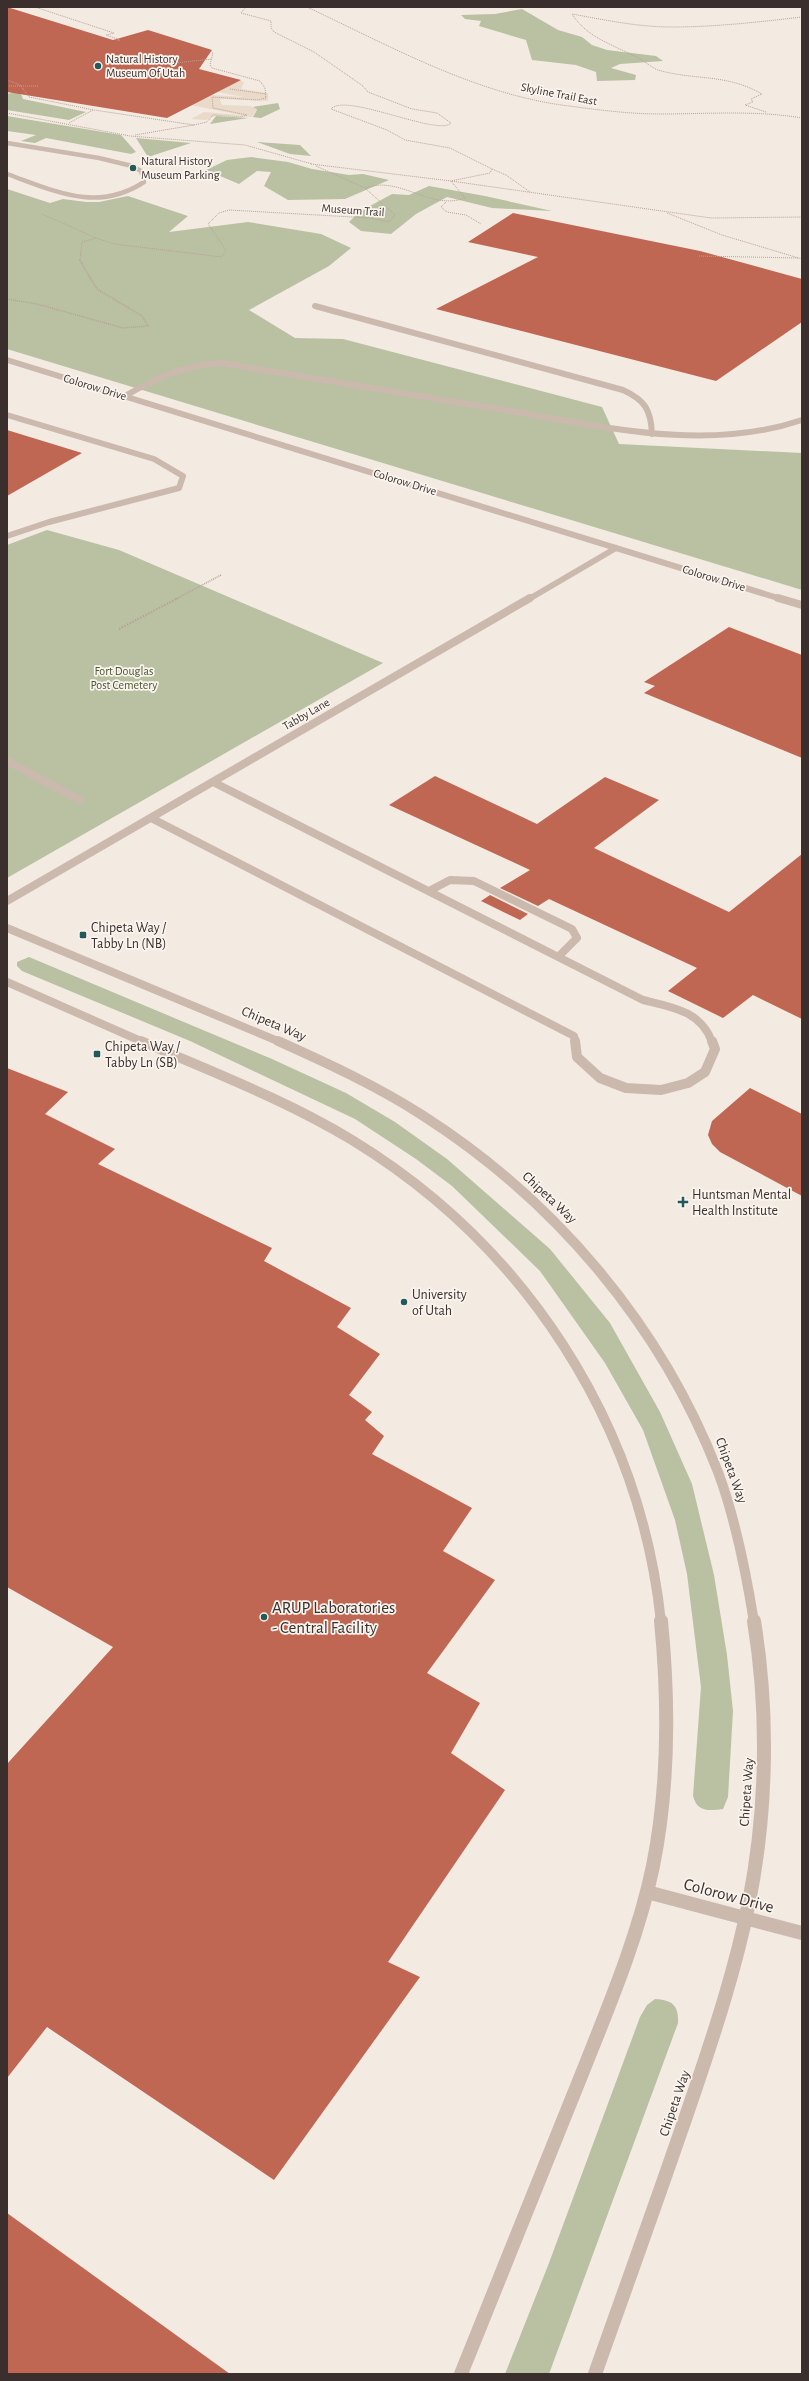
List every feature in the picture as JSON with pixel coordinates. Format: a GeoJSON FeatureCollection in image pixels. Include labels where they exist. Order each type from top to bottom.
{"type":"FeatureCollection","features":[{"type":"Feature","properties":{"kind":"street"},"geometry":{"type":"LineString","coordinates":[[7,143],[122,163],[140,170],[144,176],[144,182],[129,192],[111,197],[81,198],[7,174]]}},
{"type":"Feature","properties":{"kind":"street"},"geometry":{"type":"LineString","coordinates":[[316,306],[623,390],[640,398],[647,405],[651,414],[652,434]]}},
{"type":"Feature","properties":{"kind":"street","name":"Colorow Drive"},"geometry":{"type":"LineString","coordinates":[[7,360],[802,604]]}},
{"type":"Feature","properties":{"kind":"street"},"geometry":{"type":"LineString","coordinates":[[125,396],[159,377],[183,367],[196,364],[221,363],[652,434],[678,436],[743,433],[769,429],[802,420]]}},
{"type":"Feature","properties":{"kind":"street"},"geometry":{"type":"LineString","coordinates":[[7,415],[154,458],[183,476],[179,488],[146,499],[34,526],[7,536]]}},
{"type":"Feature","properties":{"kind":"street","name":"Tabby Lane"},"geometry":{"type":"LineString","coordinates":[[7,901],[616,548]]}},
{"type":"Feature","properties":{"kind":"street"},"geometry":{"type":"LineString","coordinates":[[7,761],[80,800]]}},
{"type":"Feature","properties":{"kind":"street"},"geometry":{"type":"LineString","coordinates":[[151,818],[574,1036],[577,1057],[600,1078],[626,1088],[661,1090],[688,1083],[705,1072],[715,1049],[708,1030],[685,1011],[643,1000],[213,782]]}},
{"type":"Feature","properties":{"kind":"street"},"geometry":{"type":"LineString","coordinates":[[429,891],[449,879],[461,878],[474,881],[572,930],[577,938],[571,946],[558,957]]}},
{"type":"Feature","properties":{"kind":"street","name":"Chipeta Way"},"geometry":{"type":"LineString","coordinates":[[7,928],[312,1056],[422,1115],[470,1148],[512,1182],[562,1228],[603,1273],[641,1323],[675,1378],[703,1435],[728,1500],[747,1568],[759,1638],[764,1710],[762,1807],[746,1918],[720,2013],[682,2129],[595,2374]]}},
{"type":"Feature","properties":{"kind":"street"},"geometry":{"type":"LineString","coordinates":[[7,982],[315,1118],[369,1150],[422,1188],[471,1231],[517,1279],[556,1329],[590,1384],[619,1445],[639,1505],[655,1571],[666,1649],[668,1732],[661,1809],[647,1892],[599,2031],[461,2374]]}},
{"type":"Feature","properties":{"kind":"street","name":"Colorow Drive"},"geometry":{"type":"LineString","coordinates":[[647,1892],[802,1933]]}},
{"type":"Feature","properties":{"kind":"path"},"geometry":{"type":"LineString","coordinates":[[35,7],[114,33],[106,36],[120,40],[117,41]]}},
{"type":"Feature","properties":{"kind":"path"},"geometry":{"type":"LineString","coordinates":[[246,7],[241,13],[271,21],[273,23],[271,28],[274,32],[314,52],[363,86],[368,92],[412,109],[437,113],[451,123],[445,127],[433,126],[378,111],[340,105],[332,107],[331,109],[387,130],[405,140],[450,148],[506,175],[532,193]]}},
{"type":"Feature","properties":{"kind":"path","name":"Skyline Trail East"},"geometry":{"type":"LineString","coordinates":[[307,7],[450,74],[540,101],[570,106],[658,114],[771,113],[802,118]]}},
{"type":"Feature","properties":{"kind":"path"},"geometry":{"type":"LineString","coordinates":[[771,113],[745,104],[753,102],[751,99],[762,94],[746,83],[710,75],[657,69],[597,38],[575,21],[572,14],[622,23],[671,27],[747,23],[802,17]]}},
{"type":"Feature","properties":{"kind":"path"},"geometry":{"type":"LineString","coordinates":[[130,136],[207,122],[213,115],[241,117],[247,115],[213,108],[212,97],[262,100],[266,98],[262,83],[255,79],[212,68],[210,65],[213,52]]}},
{"type":"Feature","properties":{"kind":"path"},"geometry":{"type":"LineString","coordinates":[[176,63],[180,61],[212,59]]}},
{"type":"Feature","properties":{"kind":"path"},"geometry":{"type":"LineString","coordinates":[[7,80],[20,85],[29,97],[94,110],[194,125]]}},
{"type":"Feature","properties":{"kind":"path"},"geometry":{"type":"LineString","coordinates":[[7,86],[38,86]]}},
{"type":"Feature","properties":{"kind":"path"},"geometry":{"type":"LineString","coordinates":[[230,89],[266,94]]}},
{"type":"Feature","properties":{"kind":"path"},"geometry":{"type":"LineString","coordinates":[[70,123],[94,110]]}},
{"type":"Feature","properties":{"kind":"path"},"geometry":{"type":"LineString","coordinates":[[7,113],[70,123],[130,136],[245,145],[311,164],[349,179],[365,188]]}},
{"type":"Feature","properties":{"kind":"path"},"geometry":{"type":"LineString","coordinates":[[130,136],[133,141]]}},
{"type":"Feature","properties":{"kind":"path"},"geometry":{"type":"LineString","coordinates":[[311,164],[451,181],[664,212],[719,218],[802,217]]}},
{"type":"Feature","properties":{"kind":"path"},"geometry":{"type":"LineString","coordinates":[[451,181],[474,178],[490,173],[492,169]]}},
{"type":"Feature","properties":{"kind":"path","name":"Museum Trail"},"geometry":{"type":"LineString","coordinates":[[96,238],[114,244],[222,257],[226,250],[208,224],[219,213],[229,210],[370,218],[389,222],[395,216],[385,204],[365,188],[369,185],[387,185],[446,202],[465,198],[451,181]]}},
{"type":"Feature","properties":{"kind":"path"},"geometry":{"type":"LineString","coordinates":[[446,202],[442,207],[446,212],[466,215],[481,224]]}},
{"type":"Feature","properties":{"kind":"path"},"geometry":{"type":"LineString","coordinates":[[664,212],[722,235],[794,255],[798,258]]}},
{"type":"Feature","properties":{"kind":"path"},"geometry":{"type":"LineString","coordinates":[[41,214],[96,238]]}},
{"type":"Feature","properties":{"kind":"path"},"geometry":{"type":"LineString","coordinates":[[7,299],[37,304],[123,328],[148,326],[142,316],[97,289],[79,258],[82,242],[96,238]]}},
{"type":"Feature","properties":{"kind":"path"},"geometry":{"type":"LineString","coordinates":[[699,256],[802,259]]}},
{"type":"Feature","properties":{"kind":"path"},"geometry":{"type":"LineString","coordinates":[[119,629],[222,575]]}},
{"type":"Feature","properties":{"kind":"green space"},"geometry":{"type":"Polygon","coordinates":[[[522,9],[558,30],[582,37],[592,45],[607,50],[656,56],[663,61],[620,64],[611,68],[636,75],[635,80],[597,81],[596,72],[576,65],[532,60],[526,40],[479,26],[481,21],[465,19],[461,15],[495,14],[522,9]]]}},
{"type":"Feature","properties":{"kind":"green space"},"geometry":{"type":"Polygon","coordinates":[[[17,92],[21,94],[23,99],[86,112],[69,120],[7,110],[7,94],[17,92]]]}},
{"type":"Feature","properties":{"kind":"green space"},"geometry":{"type":"Polygon","coordinates":[[[278,103],[280,109],[261,118],[253,117],[257,110],[253,107],[278,103]]]}},
{"type":"Feature","properties":{"kind":"green space"},"geometry":{"type":"Polygon","coordinates":[[[7,116],[121,135],[136,152],[131,154],[46,138],[35,143],[21,141],[36,135],[7,131],[7,116]]]}},
{"type":"Feature","properties":{"kind":"green space"},"geometry":{"type":"Polygon","coordinates":[[[216,116],[248,118],[210,124],[216,116]]]}},
{"type":"Feature","properties":{"kind":"green space"},"geometry":{"type":"Polygon","coordinates":[[[136,138],[191,143],[148,157],[136,138]]]}},
{"type":"Feature","properties":{"kind":"green space"},"geometry":{"type":"Polygon","coordinates":[[[257,142],[300,145],[311,156],[290,154],[257,142]]]}},
{"type":"Feature","properties":{"kind":"green space"},"geometry":{"type":"Polygon","coordinates":[[[251,157],[288,162],[312,169],[349,175],[363,174],[389,180],[345,199],[288,200],[264,186],[271,172],[257,171],[239,184],[206,170],[227,160],[251,157]]]}},
{"type":"Feature","properties":{"kind":"green space"},"geometry":{"type":"Polygon","coordinates":[[[429,186],[485,196],[552,211],[492,208],[447,197],[416,214],[391,234],[361,231],[349,222],[359,212],[392,194],[409,195],[429,186]]]}},
{"type":"Feature","properties":{"kind":"green space"},"geometry":{"type":"Polygon","coordinates":[[[7,189],[50,203],[63,199],[99,202],[128,196],[188,216],[169,232],[248,222],[321,234],[351,248],[329,266],[249,310],[295,338],[343,339],[602,407],[619,444],[802,453],[802,590],[7,349],[7,189]]]}},
{"type":"Feature","properties":{"kind":"green space","name":"Fort Douglas Post Cemetery"},"geometry":{"type":"Polygon","coordinates":[[[47,530],[119,550],[383,663],[7,878],[7,545],[47,530]]]}},
{"type":"Feature","properties":{"kind":"green space"},"geometry":{"type":"Polygon","coordinates":[[[29,957],[272,1059],[346,1093],[395,1122],[447,1159],[550,1249],[610,1323],[660,1412],[692,1484],[714,1575],[727,1655],[733,1711],[728,1797],[723,1809],[708,1810],[701,1808],[697,1805],[693,1796],[701,1687],[687,1574],[675,1520],[643,1430],[605,1363],[540,1271],[452,1186],[416,1159],[355,1119],[190,1041],[22,971],[17,966],[17,962],[29,957]]]}},
{"type":"Feature","properties":{"kind":"green space"},"geometry":{"type":"Polygon","coordinates":[[[655,1999],[670,2002],[676,2008],[678,2023],[549,2374],[505,2374],[549,2263],[640,2017],[647,2005],[655,1999]]]}},
{"type":"Feature","properties":{"kind":"shaded area"},"geometry":{"type":"Polygon","coordinates":[[[239,80],[244,82],[241,89],[268,93],[268,101],[220,99],[222,105],[250,106],[257,109],[252,117],[216,115],[206,120],[191,119],[204,112],[241,115],[180,103],[196,94],[244,97],[217,92],[239,80]]]}},
{"type":"Feature","properties":{"kind":"building","name":"Natural History Museum Of Utah"},"geometry":{"type":"Polygon","coordinates":[[[7,7],[113,40],[148,30],[212,50],[199,69],[241,80],[167,118],[7,92],[7,7]]]}},
{"type":"Feature","properties":{"kind":"building"},"geometry":{"type":"Polygon","coordinates":[[[513,213],[700,251],[802,279],[802,322],[716,381],[436,309],[538,257],[468,242],[513,213]]]}},
{"type":"Feature","properties":{"kind":"building"},"geometry":{"type":"Polygon","coordinates":[[[7,430],[82,453],[7,496],[7,430]]]}},
{"type":"Feature","properties":{"kind":"building"},"geometry":{"type":"Polygon","coordinates":[[[729,627],[802,655],[802,758],[644,693],[655,686],[644,682],[729,627]]]}},
{"type":"Feature","properties":{"kind":"building"},"geometry":{"type":"Polygon","coordinates":[[[435,776],[537,824],[605,777],[659,800],[594,848],[729,912],[802,854],[802,1019],[753,995],[723,1018],[668,991],[697,968],[549,899],[538,906],[500,888],[530,870],[389,805],[435,776]]]}},
{"type":"Feature","properties":{"kind":"building"},"geometry":{"type":"Polygon","coordinates":[[[490,895],[528,914],[520,920],[481,901],[490,895]]]}},
{"type":"Feature","properties":{"kind":"building","name":"ARUP Laboratories - Central Facility"},"geometry":{"type":"Polygon","coordinates":[[[7,1068],[68,1092],[45,1114],[115,1149],[98,1164],[272,1248],[264,1261],[351,1308],[337,1327],[380,1354],[349,1395],[372,1412],[365,1420],[384,1436],[372,1454],[472,1508],[443,1551],[495,1580],[427,1673],[480,1703],[451,1753],[505,1790],[388,1962],[420,1977],[274,2180],[47,2027],[7,2078],[7,1764],[113,1647],[7,1587],[7,1068]]]}},
{"type":"Feature","properties":{"kind":"building"},"geometry":{"type":"Polygon","coordinates":[[[750,1088],[802,1114],[802,1196],[720,1152],[712,1144],[708,1135],[712,1121],[750,1088]]]}},
{"type":"Feature","properties":{"kind":"building"},"geometry":{"type":"Polygon","coordinates":[[[7,2213],[230,2374],[7,2374],[7,2213]]]}},
{"type":"Feature","properties":{"kind":"place","name":"Natural History Museum Of Utah"},"geometry":{"type":"Point","coordinates":[98,66]}},
{"type":"Feature","properties":{"kind":"place","name":"Natural History Museum Parking"},"geometry":{"type":"Point","coordinates":[133,168]}},
{"type":"Feature","properties":{"kind":"place","name":"Chipeta Way / Tabby Ln (NB)"},"geometry":{"type":"Point","coordinates":[83,935]}},
{"type":"Feature","properties":{"kind":"place","name":"Chipeta Way / Tabby Ln (SB)"},"geometry":{"type":"Point","coordinates":[97,1054]}},
{"type":"Feature","properties":{"kind":"place","name":"Huntsman Mental Health Institute"},"geometry":{"type":"Point","coordinates":[683,1202]}},
{"type":"Feature","properties":{"kind":"place","name":"University of Utah"},"geometry":{"type":"Point","coordinates":[404,1302]}},
{"type":"Feature","properties":{"kind":"place","name":"ARUP Laboratories - Central Facility"},"geometry":{"type":"Point","coordinates":[264,1617]}}]}
